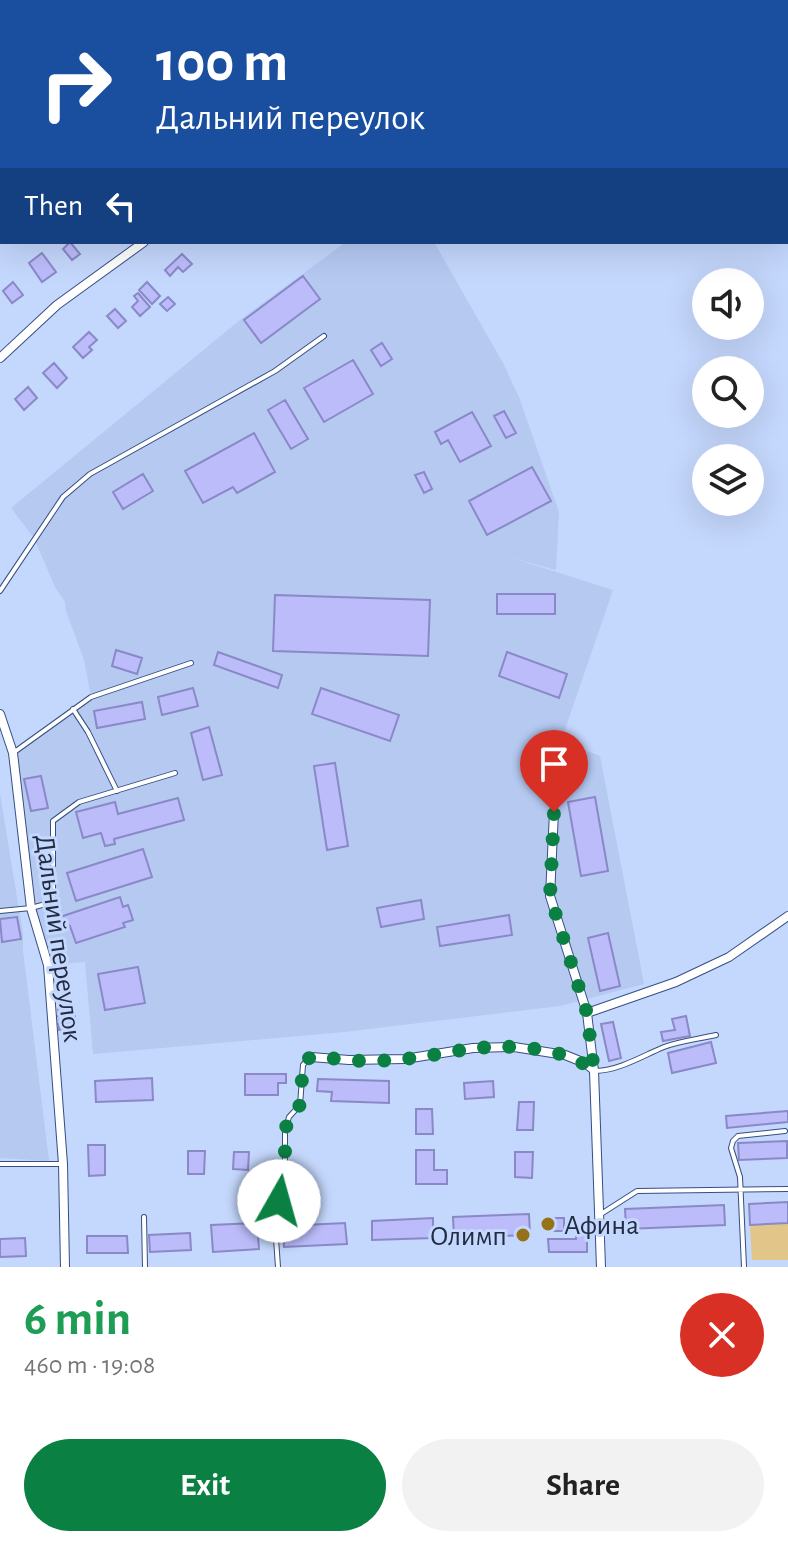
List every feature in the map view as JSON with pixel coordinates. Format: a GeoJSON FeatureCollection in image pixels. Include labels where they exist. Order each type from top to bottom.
{"type":"FeatureCollection","features":[{"type":"Feature","properties":{"kind":"street"},"geometry":{"type":"LineString","coordinates":[[0,358],[57,305],[141,244]]}},
{"type":"Feature","properties":{"kind":"street","name":"Дальний переулок"},"geometry":{"type":"LineString","coordinates":[[0,714],[13,753],[31,908],[48,965],[63,1164],[65,1267]]}},
{"type":"Feature","properties":{"kind":"street"},"geometry":{"type":"LineString","coordinates":[[554,812],[550,896],[587,1013],[594,1071],[601,1267]]}},
{"type":"Feature","properties":{"kind":"street"},"geometry":{"type":"LineString","coordinates":[[587,1013],[676,982],[729,957],[788,916]]}},
{"type":"Feature","properties":{"kind":"street"},"geometry":{"type":"LineString","coordinates":[[311,1057],[373,1061],[473,1048],[514,1047],[565,1055],[585,1063],[594,1071]]}},
{"type":"Feature","properties":{"kind":"lane"},"geometry":{"type":"LineString","coordinates":[[0,591],[63,497],[90,474],[275,371],[324,336]]}},
{"type":"Feature","properties":{"kind":"lane"},"geometry":{"type":"LineString","coordinates":[[13,753],[91,697],[191,663]]}},
{"type":"Feature","properties":{"kind":"lane"},"geometry":{"type":"LineString","coordinates":[[73,709],[117,791]]}},
{"type":"Feature","properties":{"kind":"lane"},"geometry":{"type":"LineString","coordinates":[[0,911],[42,905],[53,896],[53,821],[79,802],[175,773]]}},
{"type":"Feature","properties":{"kind":"lane"},"geometry":{"type":"LineString","coordinates":[[594,1071],[641,1058],[665,1047],[716,1035]]}},
{"type":"Feature","properties":{"kind":"lane"},"geometry":{"type":"LineString","coordinates":[[278,1267],[275,1224],[285,1180],[285,1131],[289,1117],[300,1105],[303,1065],[311,1057]]}},
{"type":"Feature","properties":{"kind":"lane"},"geometry":{"type":"LineString","coordinates":[[744,1267],[740,1177],[731,1148],[733,1141],[738,1136],[785,1131]]}},
{"type":"Feature","properties":{"kind":"lane"},"geometry":{"type":"LineString","coordinates":[[0,1164],[63,1164]]}},
{"type":"Feature","properties":{"kind":"lane"},"geometry":{"type":"LineString","coordinates":[[598,1217],[637,1191],[788,1189]]}},
{"type":"Feature","properties":{"kind":"lane"},"geometry":{"type":"LineString","coordinates":[[144,1217],[145,1267]]}},
{"type":"Feature","properties":{"kind":"shaded area"},"geometry":{"type":"Polygon","coordinates":[[[343,244],[435,244],[519,397],[559,512],[556,570],[509,557],[613,590],[561,741],[600,756],[644,984],[560,1006],[344,1032],[93,1054],[85,962],[48,965],[28,908],[13,753],[91,696],[84,660],[65,602],[55,587],[34,538],[11,508],[240,320],[343,244]]]}},
{"type":"Feature","properties":{"kind":"shaded area"},"geometry":{"type":"Polygon","coordinates":[[[0,794],[23,934],[49,1161],[0,1158],[0,794]]]}},
{"type":"Feature","properties":{"kind":"shaded area"},"geometry":{"type":"Polygon","coordinates":[[[788,1223],[788,1260],[752,1260],[750,1225],[788,1223]]]}},
{"type":"Feature","properties":{"kind":"building"},"geometry":{"type":"Polygon","coordinates":[[[72,244],[80,254],[72,260],[63,249],[72,244]]]}},
{"type":"Feature","properties":{"kind":"building"},"geometry":{"type":"Polygon","coordinates":[[[42,253],[56,272],[42,282],[29,263],[42,253]]]}},
{"type":"Feature","properties":{"kind":"building"},"geometry":{"type":"Polygon","coordinates":[[[182,254],[192,264],[183,272],[178,267],[170,276],[165,270],[182,254]]]}},
{"type":"Feature","properties":{"kind":"building"},"geometry":{"type":"Polygon","coordinates":[[[303,276],[320,299],[261,343],[244,320],[303,276]]]}},
{"type":"Feature","properties":{"kind":"building"},"geometry":{"type":"Polygon","coordinates":[[[13,282],[23,295],[12,303],[3,291],[13,282]]]}},
{"type":"Feature","properties":{"kind":"building"},"geometry":{"type":"Polygon","coordinates":[[[147,282],[160,296],[152,304],[139,290],[147,282]]]}},
{"type":"Feature","properties":{"kind":"building"},"geometry":{"type":"Polygon","coordinates":[[[138,293],[150,307],[140,316],[132,307],[138,301],[134,296],[138,293]]]}},
{"type":"Feature","properties":{"kind":"building"},"geometry":{"type":"Polygon","coordinates":[[[168,297],[175,304],[167,311],[160,304],[168,297]]]}},
{"type":"Feature","properties":{"kind":"building"},"geometry":{"type":"Polygon","coordinates":[[[115,309],[126,321],[118,328],[107,316],[115,309]]]}},
{"type":"Feature","properties":{"kind":"building"},"geometry":{"type":"Polygon","coordinates":[[[89,332],[97,340],[83,358],[73,347],[89,332]]]}},
{"type":"Feature","properties":{"kind":"building"},"geometry":{"type":"Polygon","coordinates":[[[382,343],[392,359],[381,366],[371,350],[382,343]]]}},
{"type":"Feature","properties":{"kind":"building"},"geometry":{"type":"Polygon","coordinates":[[[353,360],[373,394],[324,422],[304,388],[353,360]]]}},
{"type":"Feature","properties":{"kind":"building"},"geometry":{"type":"Polygon","coordinates":[[[54,363],[67,378],[57,388],[43,373],[54,363]]]}},
{"type":"Feature","properties":{"kind":"building"},"geometry":{"type":"Polygon","coordinates":[[[28,387],[37,398],[24,410],[15,399],[28,387]]]}},
{"type":"Feature","properties":{"kind":"building"},"geometry":{"type":"Polygon","coordinates":[[[285,400],[308,439],[291,449],[268,410],[285,400]]]}},
{"type":"Feature","properties":{"kind":"building"},"geometry":{"type":"Polygon","coordinates":[[[504,411],[516,433],[506,438],[494,416],[504,411]]]}},
{"type":"Feature","properties":{"kind":"building"},"geometry":{"type":"Polygon","coordinates":[[[472,412],[491,446],[460,462],[448,440],[441,444],[435,432],[472,412]]]}},
{"type":"Feature","properties":{"kind":"building"},"geometry":{"type":"Polygon","coordinates":[[[254,433],[275,472],[237,493],[233,487],[203,503],[185,471],[254,433]]]}},
{"type":"Feature","properties":{"kind":"building"},"geometry":{"type":"Polygon","coordinates":[[[532,467],[551,501],[487,535],[469,501],[532,467]]]}},
{"type":"Feature","properties":{"kind":"building"},"geometry":{"type":"Polygon","coordinates":[[[424,472],[432,489],[424,493],[415,475],[424,472]]]}},
{"type":"Feature","properties":{"kind":"building"},"geometry":{"type":"Polygon","coordinates":[[[143,474],[153,491],[123,509],[113,492],[143,474]]]}},
{"type":"Feature","properties":{"kind":"building"},"geometry":{"type":"Polygon","coordinates":[[[497,594],[555,594],[555,614],[497,614],[497,594]]]}},
{"type":"Feature","properties":{"kind":"building"},"geometry":{"type":"Polygon","coordinates":[[[275,595],[430,600],[428,656],[273,651],[275,595]]]}},
{"type":"Feature","properties":{"kind":"building"},"geometry":{"type":"Polygon","coordinates":[[[116,650],[142,658],[137,674],[112,666],[116,650]]]}},
{"type":"Feature","properties":{"kind":"building"},"geometry":{"type":"Polygon","coordinates":[[[218,652],[282,675],[278,688],[214,665],[218,652]]]}},
{"type":"Feature","properties":{"kind":"building"},"geometry":{"type":"Polygon","coordinates":[[[507,652],[567,674],[559,698],[499,676],[507,652]]]}},
{"type":"Feature","properties":{"kind":"building"},"geometry":{"type":"Polygon","coordinates":[[[193,688],[198,706],[162,715],[158,697],[193,688]]]}},
{"type":"Feature","properties":{"kind":"building"},"geometry":{"type":"Polygon","coordinates":[[[321,688],[399,715],[390,741],[312,714],[321,688]]]}},
{"type":"Feature","properties":{"kind":"building"},"geometry":{"type":"Polygon","coordinates":[[[142,702],[145,719],[97,728],[94,711],[142,702]]]}},
{"type":"Feature","properties":{"kind":"building"},"geometry":{"type":"Polygon","coordinates":[[[209,727],[222,775],[203,780],[191,733],[209,727]]]}},
{"type":"Feature","properties":{"kind":"building"},"geometry":{"type":"Polygon","coordinates":[[[335,763],[348,846],[327,850],[314,766],[335,763]]]}},
{"type":"Feature","properties":{"kind":"building"},"geometry":{"type":"Polygon","coordinates":[[[41,776],[48,808],[31,811],[24,779],[41,776]]]}},
{"type":"Feature","properties":{"kind":"building"},"geometry":{"type":"Polygon","coordinates":[[[595,797],[608,871],[581,876],[568,802],[595,797]]]}},
{"type":"Feature","properties":{"kind":"building"},"geometry":{"type":"Polygon","coordinates":[[[178,798],[184,820],[114,839],[115,844],[105,846],[101,833],[83,838],[76,812],[115,802],[118,814],[178,798]]]}},
{"type":"Feature","properties":{"kind":"building"},"geometry":{"type":"Polygon","coordinates":[[[143,849],[152,877],[76,901],[67,873],[143,849]]]}},
{"type":"Feature","properties":{"kind":"building"},"geometry":{"type":"Polygon","coordinates":[[[120,897],[123,907],[128,905],[133,920],[123,923],[125,927],[76,943],[70,926],[60,929],[57,918],[120,897]]]}},
{"type":"Feature","properties":{"kind":"building"},"geometry":{"type":"Polygon","coordinates":[[[421,900],[424,919],[381,927],[377,908],[421,900]]]}},
{"type":"Feature","properties":{"kind":"building"},"geometry":{"type":"Polygon","coordinates":[[[509,915],[512,935],[440,946],[437,927],[509,915]]]}},
{"type":"Feature","properties":{"kind":"building"},"geometry":{"type":"Polygon","coordinates":[[[17,917],[21,939],[2,942],[0,919],[17,917]]]}},
{"type":"Feature","properties":{"kind":"building"},"geometry":{"type":"Polygon","coordinates":[[[608,933],[620,986],[600,991],[588,938],[608,933]]]}},
{"type":"Feature","properties":{"kind":"building"},"geometry":{"type":"Polygon","coordinates":[[[138,967],[145,1003],[105,1010],[98,974],[138,967]]]}},
{"type":"Feature","properties":{"kind":"building"},"geometry":{"type":"Polygon","coordinates":[[[58,1006],[69,1006],[69,1010],[75,1010],[72,1030],[59,1030],[59,1024],[53,1024],[53,1016],[59,1016],[58,1006]]]}},
{"type":"Feature","properties":{"kind":"building"},"geometry":{"type":"Polygon","coordinates":[[[686,1016],[690,1036],[663,1041],[661,1032],[675,1030],[672,1019],[686,1016]]]}},
{"type":"Feature","properties":{"kind":"building"},"geometry":{"type":"Polygon","coordinates":[[[613,1022],[621,1058],[609,1061],[601,1024],[613,1022]]]}},
{"type":"Feature","properties":{"kind":"building"},"geometry":{"type":"Polygon","coordinates":[[[711,1042],[716,1063],[672,1073],[668,1053],[711,1042]]]}},
{"type":"Feature","properties":{"kind":"building"},"geometry":{"type":"Polygon","coordinates":[[[245,1074],[286,1074],[286,1083],[278,1083],[278,1095],[245,1095],[245,1074]]]}},
{"type":"Feature","properties":{"kind":"building"},"geometry":{"type":"Polygon","coordinates":[[[152,1078],[153,1100],[96,1102],[95,1081],[152,1078]]]}},
{"type":"Feature","properties":{"kind":"building"},"geometry":{"type":"Polygon","coordinates":[[[318,1079],[389,1081],[389,1103],[331,1101],[332,1092],[317,1091],[318,1079]]]}},
{"type":"Feature","properties":{"kind":"building"},"geometry":{"type":"Polygon","coordinates":[[[493,1081],[494,1097],[465,1099],[464,1083],[493,1081]]]}},
{"type":"Feature","properties":{"kind":"building"},"geometry":{"type":"Polygon","coordinates":[[[519,1102],[534,1102],[533,1130],[517,1130],[519,1102]]]}},
{"type":"Feature","properties":{"kind":"building"},"geometry":{"type":"Polygon","coordinates":[[[416,1109],[432,1109],[433,1134],[416,1134],[416,1109]]]}},
{"type":"Feature","properties":{"kind":"building"},"geometry":{"type":"Polygon","coordinates":[[[788,1111],[788,1122],[727,1128],[726,1116],[788,1111]]]}},
{"type":"Feature","properties":{"kind":"building"},"geometry":{"type":"Polygon","coordinates":[[[787,1141],[787,1158],[739,1160],[738,1143],[787,1141]]]}},
{"type":"Feature","properties":{"kind":"building"},"geometry":{"type":"Polygon","coordinates":[[[88,1145],[105,1145],[105,1175],[89,1176],[88,1145]]]}},
{"type":"Feature","properties":{"kind":"building"},"geometry":{"type":"Polygon","coordinates":[[[416,1150],[434,1150],[434,1170],[447,1170],[447,1184],[416,1184],[416,1150]]]}},
{"type":"Feature","properties":{"kind":"building"},"geometry":{"type":"Polygon","coordinates":[[[188,1151],[205,1151],[204,1174],[188,1174],[188,1151]]]}},
{"type":"Feature","properties":{"kind":"building"},"geometry":{"type":"Polygon","coordinates":[[[234,1152],[249,1152],[248,1170],[233,1169],[234,1152]]]}},
{"type":"Feature","properties":{"kind":"building"},"geometry":{"type":"Polygon","coordinates":[[[515,1152],[533,1152],[532,1178],[515,1177],[515,1152]]]}},
{"type":"Feature","properties":{"kind":"building"},"geometry":{"type":"Polygon","coordinates":[[[788,1202],[788,1223],[750,1225],[749,1204],[788,1202]]]}},
{"type":"Feature","properties":{"kind":"building"},"geometry":{"type":"Polygon","coordinates":[[[724,1205],[725,1225],[626,1229],[625,1209],[724,1205]]]}},
{"type":"Feature","properties":{"kind":"building"},"geometry":{"type":"Polygon","coordinates":[[[529,1214],[530,1235],[454,1238],[453,1217],[529,1214]]]}},
{"type":"Feature","properties":{"kind":"building"},"geometry":{"type":"Polygon","coordinates":[[[433,1218],[433,1238],[372,1240],[372,1221],[433,1218]]]}},
{"type":"Feature","properties":{"kind":"building"},"geometry":{"type":"Polygon","coordinates":[[[547,1218],[564,1218],[564,1231],[548,1231],[547,1218]]]}},
{"type":"Feature","properties":{"kind":"building"},"geometry":{"type":"Polygon","coordinates":[[[257,1223],[259,1249],[213,1252],[211,1225],[257,1223]]]}},
{"type":"Feature","properties":{"kind":"building"},"geometry":{"type":"Polygon","coordinates":[[[345,1223],[347,1244],[284,1247],[283,1226],[345,1223]]]}},
{"type":"Feature","properties":{"kind":"building"},"geometry":{"type":"Polygon","coordinates":[[[576,1225],[587,1225],[587,1252],[549,1252],[548,1239],[576,1239],[576,1225]]]}},
{"type":"Feature","properties":{"kind":"building"},"geometry":{"type":"Polygon","coordinates":[[[190,1233],[191,1250],[150,1252],[149,1235],[190,1233]]]}},
{"type":"Feature","properties":{"kind":"building"},"geometry":{"type":"Polygon","coordinates":[[[87,1236],[127,1236],[128,1253],[87,1253],[87,1236]]]}},
{"type":"Feature","properties":{"kind":"building"},"geometry":{"type":"Polygon","coordinates":[[[25,1238],[26,1256],[0,1257],[0,1239],[25,1238]]]}},
{"type":"Feature","properties":{"kind":"place","name":"Афина"},"geometry":{"type":"Point","coordinates":[548,1224]}},
{"type":"Feature","properties":{"kind":"place","name":"Олимп"},"geometry":{"type":"Point","coordinates":[523,1235]}},
{"type":"Feature","properties":{"kind":"route"},"geometry":{"type":"LineString","coordinates":[[279,1201],[285,1180],[285,1131],[289,1117],[300,1105],[303,1065],[311,1057],[373,1061],[473,1048],[514,1047],[565,1055],[585,1063],[594,1071],[587,1013],[550,896],[554,812]]}}]}
